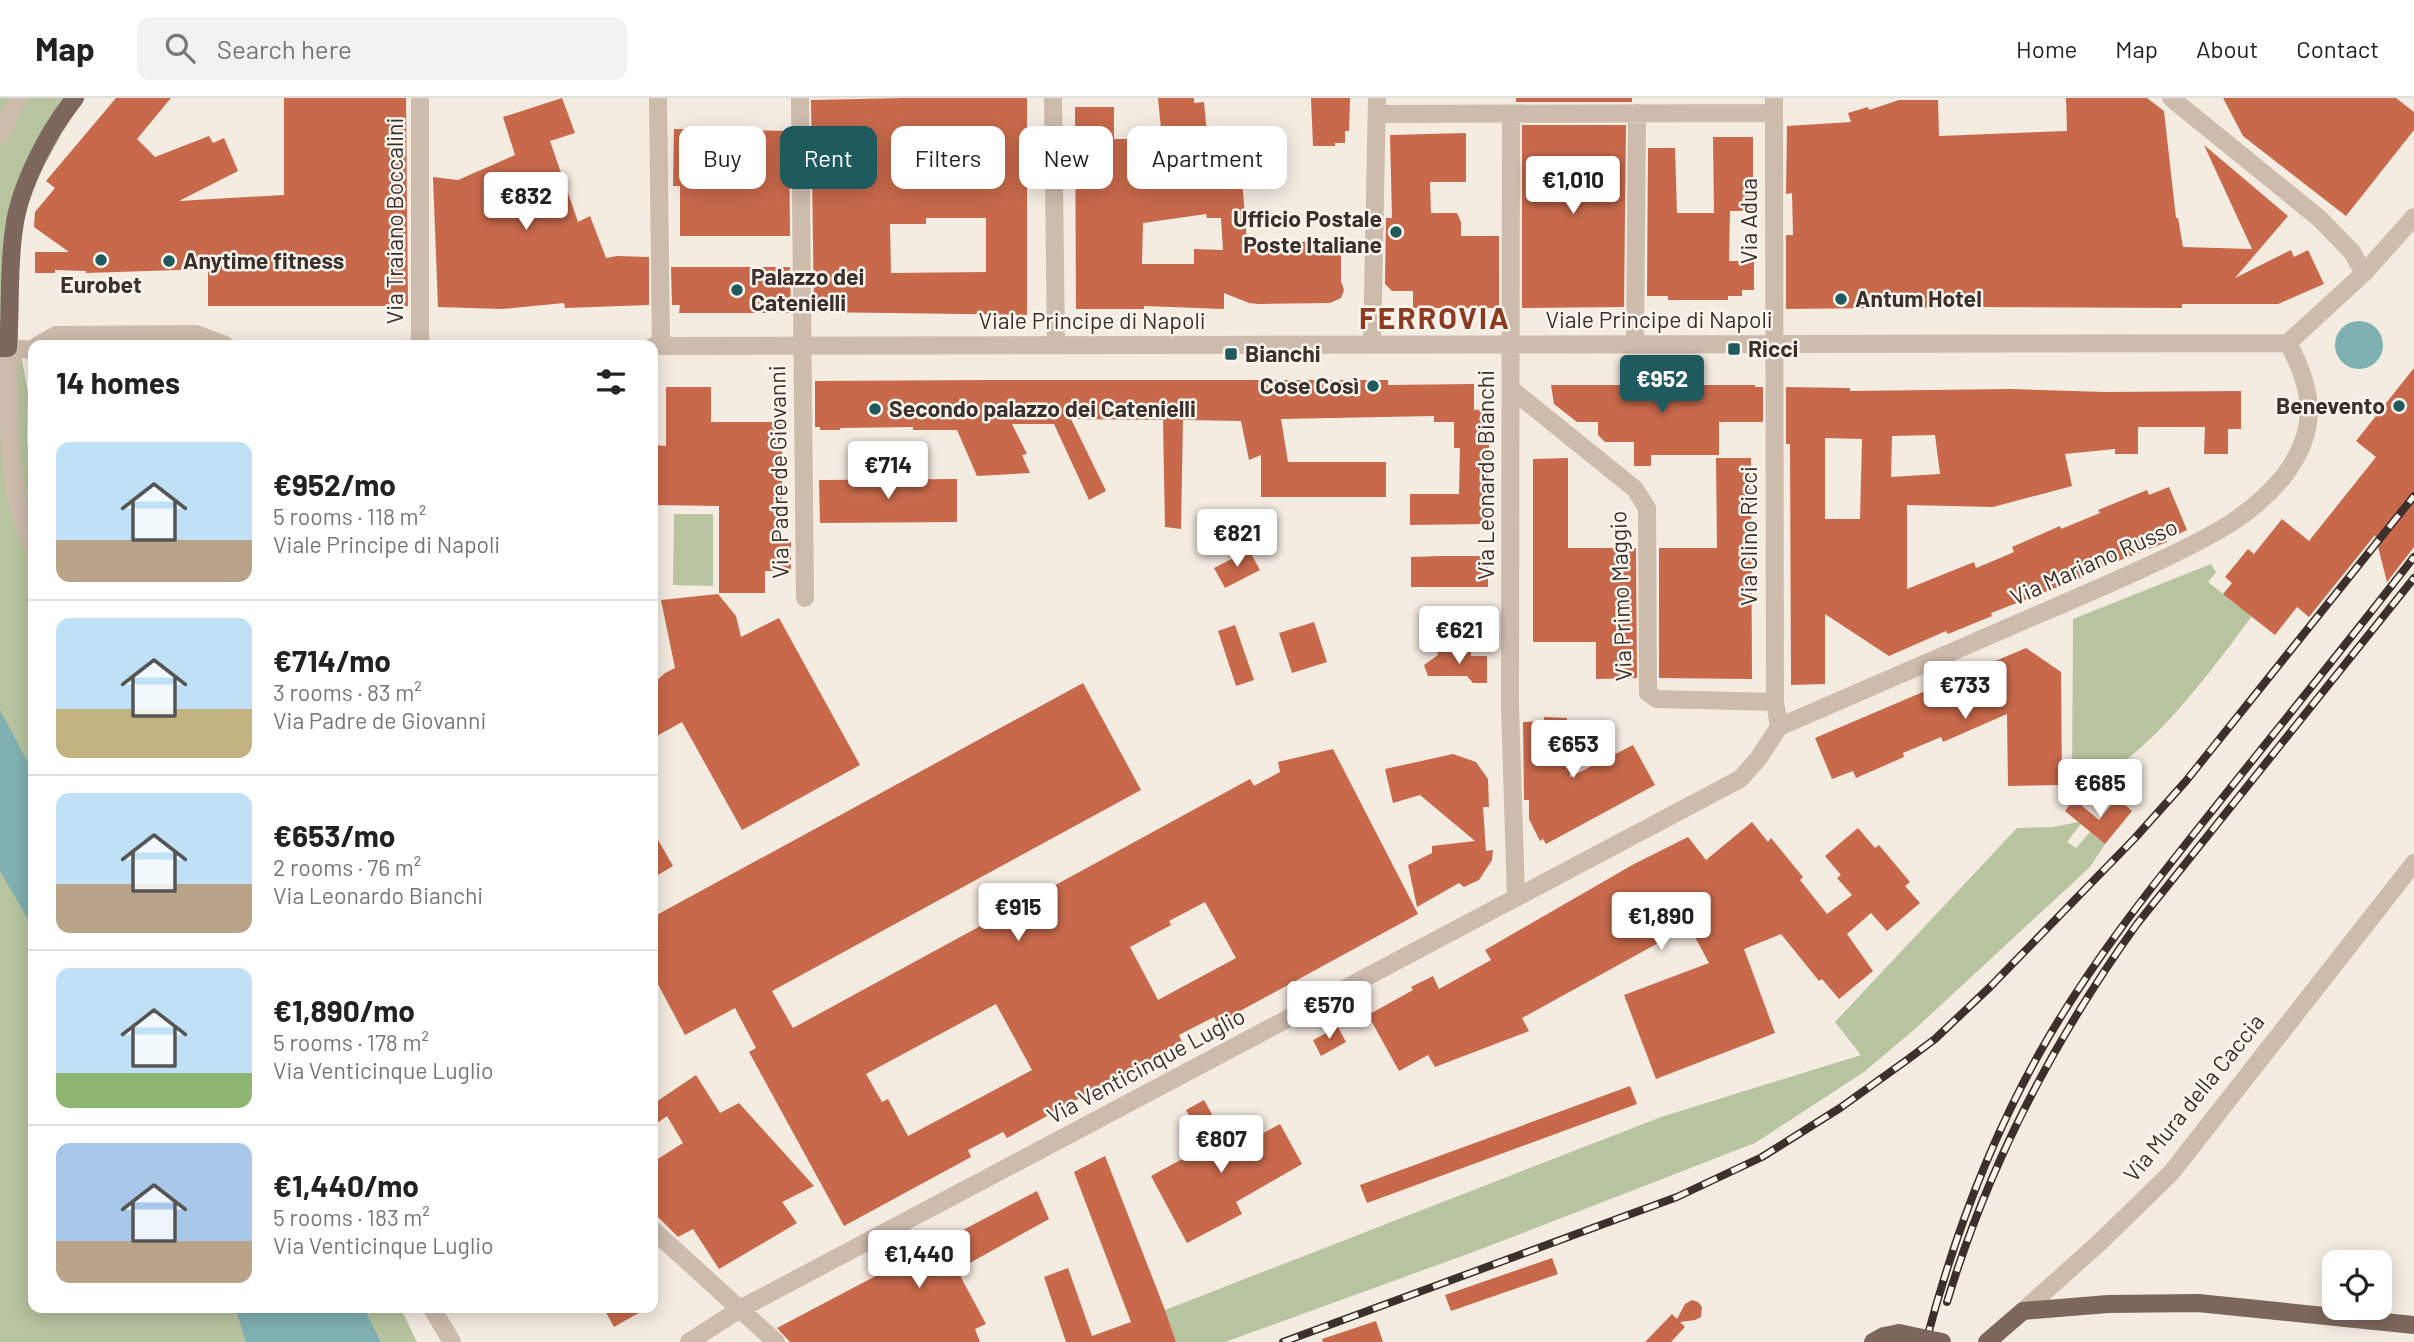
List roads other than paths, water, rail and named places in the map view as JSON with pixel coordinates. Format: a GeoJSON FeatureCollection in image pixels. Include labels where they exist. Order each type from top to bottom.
{"type":"FeatureCollection","features":[{"type":"Feature","properties":{"kind":"main road"},"geometry":{"type":"LineString","coordinates":[[4,348],[19,205],[35,163],[75,98]]}},
{"type":"Feature","properties":{"kind":"main road"},"geometry":{"type":"LineString","coordinates":[[2023,1311],[2108,1304],[2198,1303],[2414,1325]]}},
{"type":"Feature","properties":{"kind":"main road","name":"Via Mura della Caccia"},"geometry":{"type":"LineString","coordinates":[[1987,1342],[2023,1311]]}},
{"type":"Feature","properties":{"kind":"main road"},"geometry":{"type":"LineString","coordinates":[[1873,1342],[1899,1333],[1941,1342]]}},
{"type":"Feature","properties":{"kind":"street"},"geometry":{"type":"LineString","coordinates":[[0,136],[18,98]]}},
{"type":"Feature","properties":{"kind":"street","name":"Via Traiano Boccalini"},"geometry":{"type":"LineString","coordinates":[[419,340],[420,98]]}},
{"type":"Feature","properties":{"kind":"street"},"geometry":{"type":"LineString","coordinates":[[657,98],[657,340]]}},
{"type":"Feature","properties":{"kind":"street","name":"Via Padre de Giovanni"},"geometry":{"type":"LineString","coordinates":[[800,98],[805,598]]}},
{"type":"Feature","properties":{"kind":"street"},"geometry":{"type":"LineString","coordinates":[[1054,98],[1056,345]]}},
{"type":"Feature","properties":{"kind":"street"},"geometry":{"type":"LineString","coordinates":[[2171,98],[2320,219],[2352,252],[2364,274]]}},
{"type":"Feature","properties":{"kind":"street"},"geometry":{"type":"LineString","coordinates":[[1372,345],[1377,106],[1511,114],[1637,113],[1774,105]]}},
{"type":"Feature","properties":{"kind":"street","name":"Via Adua"},"geometry":{"type":"LineString","coordinates":[[1773,344],[1774,105]]}},
{"type":"Feature","properties":{"kind":"street"},"geometry":{"type":"LineString","coordinates":[[1635,344],[1637,113]]}},
{"type":"Feature","properties":{"kind":"street","name":"Via Leonardo Bianchi"},"geometry":{"type":"LineString","coordinates":[[1511,114],[1510,706],[1516,898]]}},
{"type":"Feature","properties":{"kind":"street"},"geometry":{"type":"LineString","coordinates":[[2288,343],[2364,274],[2414,216]]}},
{"type":"Feature","properties":{"kind":"street"},"geometry":{"type":"LineString","coordinates":[[48,340],[56,335],[196,334],[206,340]]}},
{"type":"Feature","properties":{"kind":"street","name":"Viale Principe di Napoli"},"geometry":{"type":"LineString","coordinates":[[658,346],[2288,343]]}},
{"type":"Feature","properties":{"kind":"street","name":"Via Mariano Russo"},"geometry":{"type":"LineString","coordinates":[[1779,727],[2134,573],[2222,530],[2249,512],[2285,474],[2299,452],[2309,424],[2310,401],[2303,370],[2288,343]]}},
{"type":"Feature","properties":{"kind":"street","name":"Via Clino Ricci"},"geometry":{"type":"LineString","coordinates":[[1773,344],[1775,702],[1779,727]]}},
{"type":"Feature","properties":{"kind":"street"},"geometry":{"type":"LineString","coordinates":[[28,347],[4,348],[15,488],[20,515],[28,535]]}},
{"type":"Feature","properties":{"kind":"street","name":"Via Primo Maggio"},"geometry":{"type":"LineString","coordinates":[[1511,389],[1635,489],[1647,508],[1648,693],[1657,699],[1775,702]]}},
{"type":"Feature","properties":{"kind":"street","name":"Via Venticinque Luglio"},"geometry":{"type":"LineString","coordinates":[[689,1342],[740,1309],[1740,779],[1758,759],[1779,727]]}},
{"type":"Feature","properties":{"kind":"street","name":"Via Mura della Caccia"},"geometry":{"type":"LineString","coordinates":[[2023,1311],[2171,1172],[2414,863]]}},
{"type":"Feature","properties":{"kind":"street"},"geometry":{"type":"LineString","coordinates":[[658,1235],[776,1342]]}},
{"type":"Feature","properties":{"kind":"street","name":"Via Venticinque Luglio"},"geometry":{"type":"LineString","coordinates":[[716,1342],[740,1309]]}},
{"type":"Feature","properties":{"kind":"street"},"geometry":{"type":"LineString","coordinates":[[435,1313],[452,1342]]}},
{"type":"Feature","properties":{"kind":"water"},"geometry":{"type":"Polygon","coordinates":[[[2359,321],[2368,322],[2376,328],[2382,336],[2382,354],[2376,362],[2368,368],[2359,369],[2350,368],[2342,362],[2336,354],[2335,345],[2336,336],[2342,328],[2350,322],[2359,321]]]}},
{"type":"Feature","properties":{"kind":"water"},"geometry":{"type":"Polygon","coordinates":[[[0,710],[28,763],[28,919],[0,871],[0,710]]]}},
{"type":"Feature","properties":{"kind":"water"},"geometry":{"type":"Polygon","coordinates":[[[237,1313],[366,1313],[381,1342],[246,1342],[237,1313]]]}},
{"type":"Feature","properties":{"kind":"railway"},"geometry":{"type":"LineString","coordinates":[[1283,1342],[1677,1197],[1762,1157],[1840,1108],[1907,1060],[1935,1039],[1990,987],[2135,838],[2186,781],[2414,496]]}},
{"type":"Feature","properties":{"kind":"railway"},"geometry":{"type":"LineString","coordinates":[[1926,1342],[1960,1230],[1988,1157],[2022,1086],[2059,1019],[2146,895],[2414,557]]}},
{"type":"Feature","properties":{"kind":"railway"},"geometry":{"type":"LineString","coordinates":[[1947,1302],[1982,1202],[2004,1153],[2052,1058],[2107,967],[2137,924],[2414,578]]}},
{"type":"Feature","properties":{"kind":"place","name":"Ufficio Postale Poste Italiane"},"geometry":{"type":"Point","coordinates":[1396,232]}},
{"type":"Feature","properties":{"kind":"place","name":"Eurobet"},"geometry":{"type":"Point","coordinates":[101,260]}},
{"type":"Feature","properties":{"kind":"place","name":"Anytime fitness"},"geometry":{"type":"Point","coordinates":[169,261]}},
{"type":"Feature","properties":{"kind":"place","name":"Palazzo dei Catenielli"},"geometry":{"type":"Point","coordinates":[737,290]}},
{"type":"Feature","properties":{"kind":"place","name":"Antum Hotel"},"geometry":{"type":"Point","coordinates":[1841,299]}},
{"type":"Feature","properties":{"kind":"place","name":"Ricci"},"geometry":{"type":"Point","coordinates":[1734,349]}},
{"type":"Feature","properties":{"kind":"place","name":"Bianchi"},"geometry":{"type":"Point","coordinates":[1231,354]}},
{"type":"Feature","properties":{"kind":"place","name":"Cose Così"},"geometry":{"type":"Point","coordinates":[1373,386]}},
{"type":"Feature","properties":{"kind":"place","name":"Benevento"},"geometry":{"type":"Point","coordinates":[2399,406]}},
{"type":"Feature","properties":{"kind":"place","name":"Secondo palazzo dei Catenielli"},"geometry":{"type":"Point","coordinates":[875,409]}},
{"type":"Feature","properties":{"kind":"district","name":"FERROVIA"},"geometry":{"type":"Point","coordinates":[1435,319]}}]}
